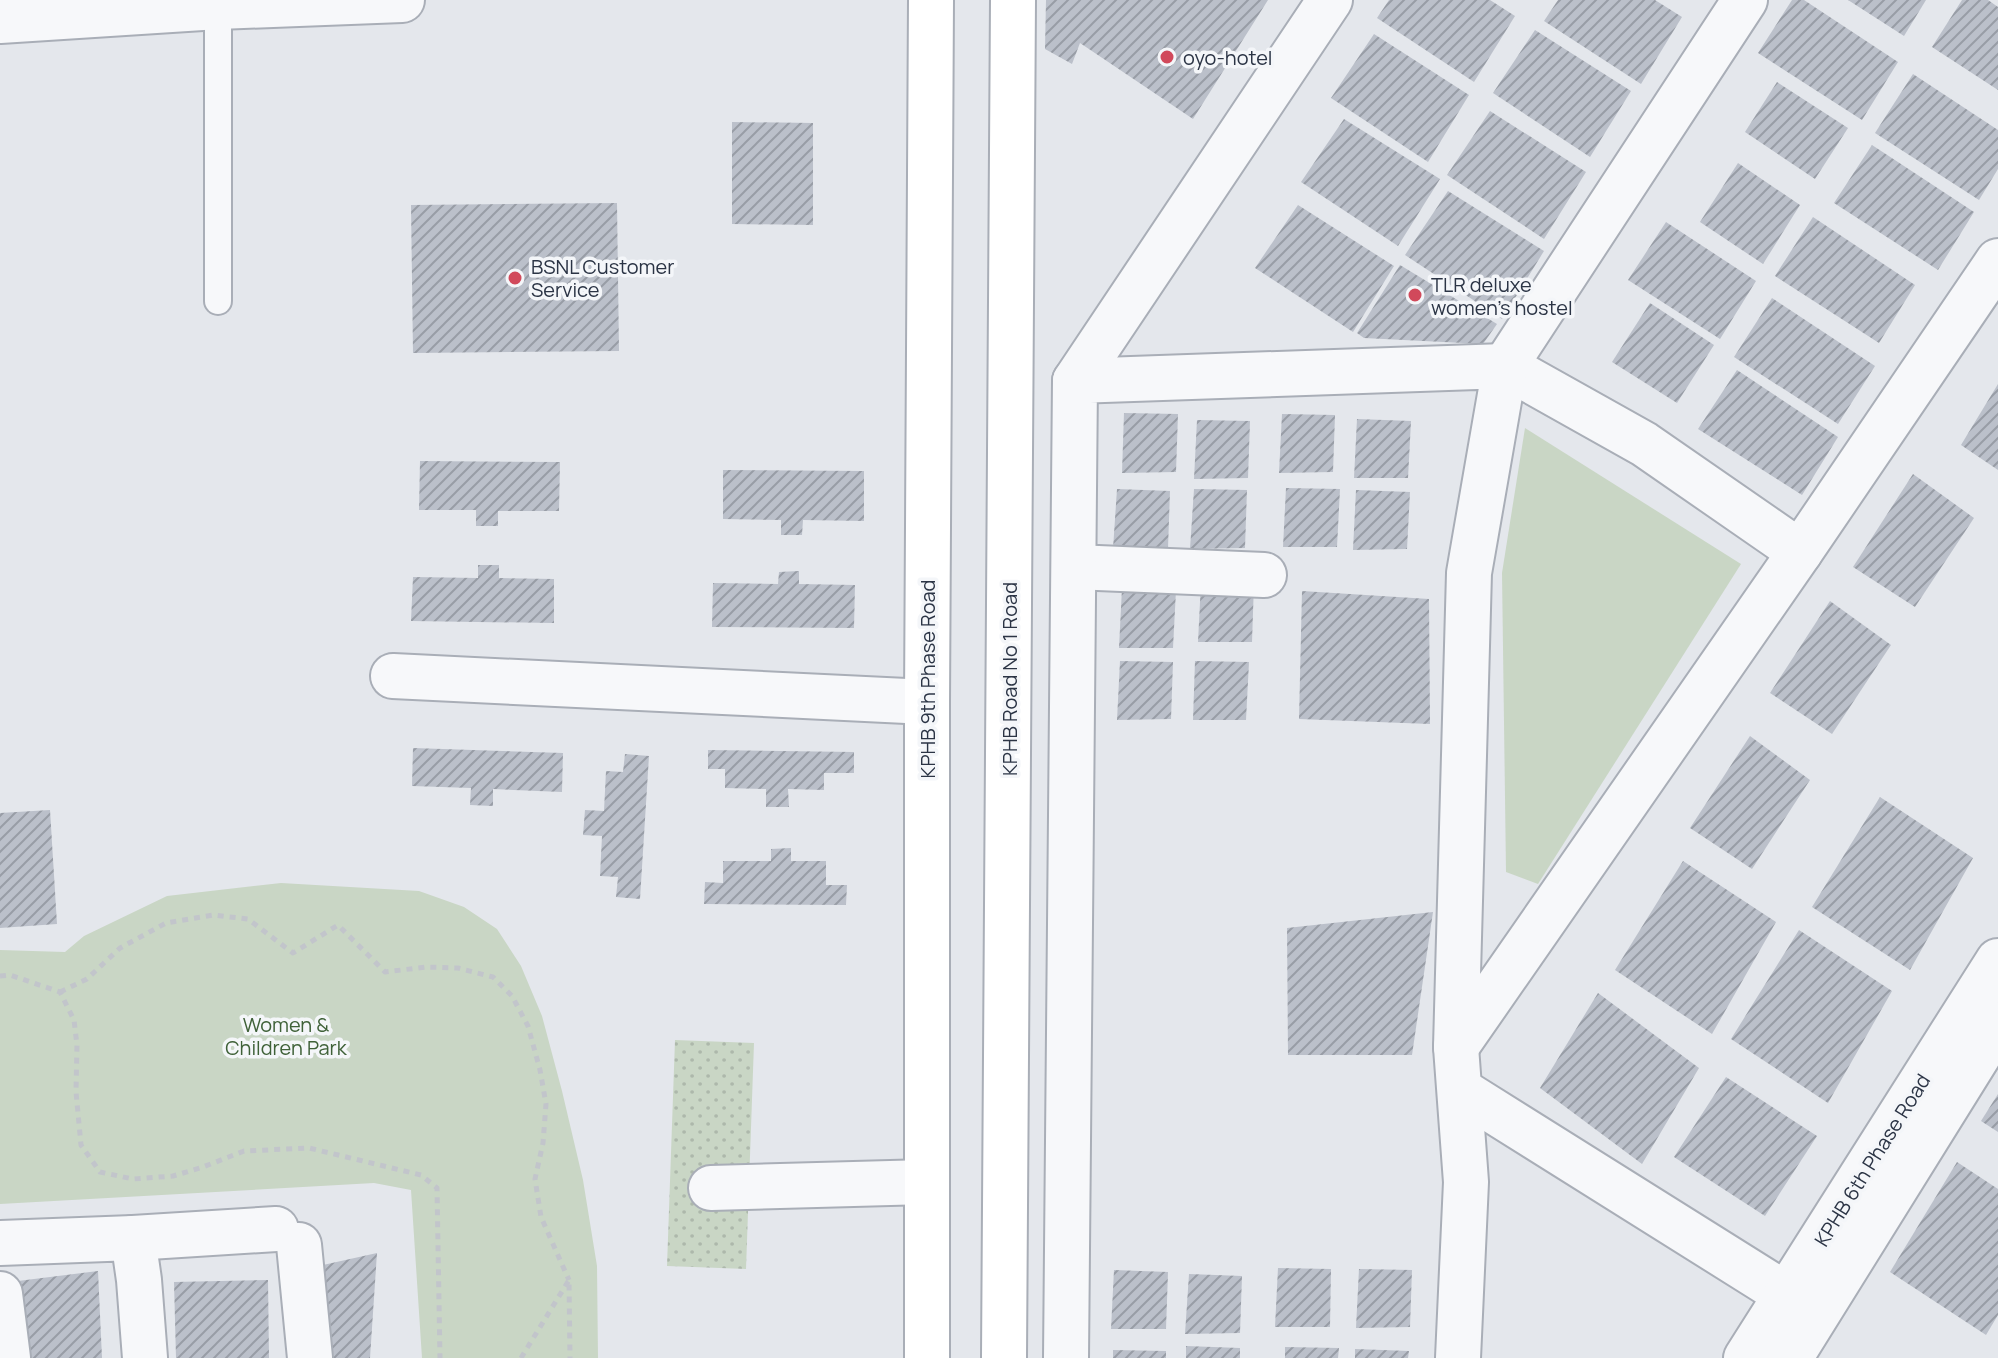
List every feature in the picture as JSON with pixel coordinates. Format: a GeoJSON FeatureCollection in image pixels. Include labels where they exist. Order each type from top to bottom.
{"type":"FeatureCollection","features":[{"type":"Feature","properties":{"kind":"main road","name":"KPHB 9th Phase Road"},"geometry":{"type":"LineString","coordinates":[[927,1358],[931,0]]}},
{"type":"Feature","properties":{"kind":"main road","name":"KPHB Road No 1 Road"},"geometry":{"type":"LineString","coordinates":[[1004,1358],[1013,0]]}},
{"type":"Feature","properties":{"kind":"street"},"geometry":{"type":"LineString","coordinates":[[0,21],[202,5],[402,0]]}},
{"type":"Feature","properties":{"kind":"street"},"geometry":{"type":"LineString","coordinates":[[1066,1358],[1075,381],[1330,0]]}},
{"type":"Feature","properties":{"kind":"street"},"geometry":{"type":"LineString","coordinates":[[1458,1358],[1466,1182],[1456,1047],[1469,573],[1505,366],[1745,0]]}},
{"type":"Feature","properties":{"kind":"street"},"geometry":{"type":"LineString","coordinates":[[1456,1047],[1998,261]]}},
{"type":"Feature","properties":{"kind":"street"},"geometry":{"type":"LineString","coordinates":[[1075,381],[1505,366],[1644,444],[1800,552]]}},
{"type":"Feature","properties":{"kind":"street"},"geometry":{"type":"LineString","coordinates":[[1074,567],[1264,575]]}},
{"type":"Feature","properties":{"kind":"street"},"geometry":{"type":"LineString","coordinates":[[393,676],[927,702]]}},
{"type":"Feature","properties":{"kind":"street","name":"KPHB 6th Phase Road"},"geometry":{"type":"LineString","coordinates":[[1746,1358],[1998,961]]}},
{"type":"Feature","properties":{"kind":"street","name":"KPHB 6th Phase Road"},"geometry":{"type":"LineString","coordinates":[[1790,1358],[1998,1024]]}},
{"type":"Feature","properties":{"kind":"street"},"geometry":{"type":"LineString","coordinates":[[1460,1090],[1787,1295]]}},
{"type":"Feature","properties":{"kind":"street"},"geometry":{"type":"LineString","coordinates":[[711,1188],[927,1182]]}},
{"type":"Feature","properties":{"kind":"street"},"geometry":{"type":"LineString","coordinates":[[0,1243],[288,1237],[310,1358]]}},
{"type":"Feature","properties":{"kind":"street"},"geometry":{"type":"LineString","coordinates":[[133,1238],[145,1358]]}},
{"type":"Feature","properties":{"kind":"street"},"geometry":{"type":"LineString","coordinates":[[0,1294],[8,1358]]}},
{"type":"Feature","properties":{"kind":"lane"},"geometry":{"type":"LineString","coordinates":[[202,5],[218,301]]}},
{"type":"Feature","properties":{"kind":"path"},"geometry":{"type":"LineString","coordinates":[[0,976],[10,975],[60,992],[87,979],[120,948],[166,923],[213,915],[248,919],[293,953],[338,925],[385,972],[426,967],[458,968],[493,977],[512,996],[528,1026],[540,1070],[546,1104],[543,1143],[535,1179],[541,1217],[569,1280],[570,1358]]}},
{"type":"Feature","properties":{"kind":"path"},"geometry":{"type":"LineString","coordinates":[[60,992],[74,1020],[81,1145],[100,1172],[133,1179],[173,1176],[244,1151],[309,1148],[421,1175],[437,1188],[440,1358]]}},
{"type":"Feature","properties":{"kind":"path"},"geometry":{"type":"LineString","coordinates":[[521,1358],[569,1280]]}},
{"type":"Feature","properties":{"kind":"green space"},"geometry":{"type":"Polygon","coordinates":[[[1525,428],[1741,564],[1538,884],[1506,872],[1502,573],[1525,428]]]}},
{"type":"Feature","properties":{"kind":"green space","name":"Women & Children Park"},"geometry":{"type":"Polygon","coordinates":[[[281,883],[419,891],[464,907],[497,929],[521,966],[542,1016],[583,1180],[597,1266],[598,1358],[422,1358],[411,1190],[374,1183],[0,1204],[0,950],[65,952],[84,936],[167,896],[281,883]]]}},
{"type":"Feature","properties":{"kind":"green space"},"geometry":{"type":"Polygon","coordinates":[[[675,1040],[754,1043],[746,1269],[667,1266],[675,1040]]]}},
{"type":"Feature","properties":{"kind":"building","name":"oyo-hotel"},"geometry":{"type":"Polygon","coordinates":[[[1046,0],[1268,0],[1193,119],[1080,43],[1072,64],[1045,49],[1046,0]]]}},
{"type":"Feature","properties":{"kind":"building"},"geometry":{"type":"Polygon","coordinates":[[[1389,0],[1490,0],[1515,16],[1474,82],[1377,18],[1389,0]]]}},
{"type":"Feature","properties":{"kind":"building"},"geometry":{"type":"Polygon","coordinates":[[[1558,0],[1655,0],[1682,17],[1641,84],[1544,21],[1558,0]]]}},
{"type":"Feature","properties":{"kind":"building"},"geometry":{"type":"Polygon","coordinates":[[[1792,0],[1804,0],[1898,62],[1862,120],[1758,53],[1792,0]]]}},
{"type":"Feature","properties":{"kind":"building"},"geometry":{"type":"Polygon","coordinates":[[[1848,0],[1926,0],[1904,36],[1848,0]]]}},
{"type":"Feature","properties":{"kind":"building"},"geometry":{"type":"Polygon","coordinates":[[[1962,0],[1988,0],[1998,7],[1998,90],[1932,47],[1962,0]]]}},
{"type":"Feature","properties":{"kind":"building"},"geometry":{"type":"Polygon","coordinates":[[[1535,30],[1631,91],[1590,157],[1493,93],[1535,30]]]}},
{"type":"Feature","properties":{"kind":"building"},"geometry":{"type":"Polygon","coordinates":[[[1374,34],[1469,95],[1428,162],[1331,98],[1374,34]]]}},
{"type":"Feature","properties":{"kind":"building"},"geometry":{"type":"Polygon","coordinates":[[[1913,74],[1998,130],[1998,169],[1979,200],[1875,133],[1913,74]]]}},
{"type":"Feature","properties":{"kind":"building"},"geometry":{"type":"Polygon","coordinates":[[[1777,82],[1848,128],[1815,179],[1745,132],[1777,82]]]}},
{"type":"Feature","properties":{"kind":"building"},"geometry":{"type":"Polygon","coordinates":[[[1490,111],[1586,172],[1544,239],[1447,175],[1490,111]]]}},
{"type":"Feature","properties":{"kind":"building"},"geometry":{"type":"Polygon","coordinates":[[[1344,119],[1440,179],[1398,246],[1301,182],[1344,119]]]}},
{"type":"Feature","properties":{"kind":"building"},"geometry":{"type":"Polygon","coordinates":[[[732,122],[813,123],[813,225],[732,224],[732,122]]]}},
{"type":"Feature","properties":{"kind":"building"},"geometry":{"type":"Polygon","coordinates":[[[1872,145],[1974,212],[1938,270],[1834,203],[1872,145]]]}},
{"type":"Feature","properties":{"kind":"building"},"geometry":{"type":"Polygon","coordinates":[[[1738,163],[1800,205],[1763,264],[1700,222],[1738,163]]]}},
{"type":"Feature","properties":{"kind":"building"},"geometry":{"type":"Polygon","coordinates":[[[1448,191],[1544,251],[1502,319],[1405,255],[1448,191]]]}},
{"type":"Feature","properties":{"kind":"building","name":"BSNL Customer Service"},"geometry":{"type":"Polygon","coordinates":[[[617,203],[619,351],[413,353],[411,205],[617,203]]]}},
{"type":"Feature","properties":{"kind":"building"},"geometry":{"type":"Polygon","coordinates":[[[1298,205],[1394,266],[1353,332],[1255,268],[1298,205]]]}},
{"type":"Feature","properties":{"kind":"building"},"geometry":{"type":"Polygon","coordinates":[[[1813,217],[1915,285],[1879,343],[1775,276],[1813,217]]]}},
{"type":"Feature","properties":{"kind":"building"},"geometry":{"type":"Polygon","coordinates":[[[1666,222],[1756,281],[1720,339],[1628,280],[1666,222]]]}},
{"type":"Feature","properties":{"kind":"building","name":"TLR deluxe women's hostel"},"geometry":{"type":"Polygon","coordinates":[[[1400,265],[1497,324],[1483,344],[1364,338],[1357,333],[1400,265]]]}},
{"type":"Feature","properties":{"kind":"building"},"geometry":{"type":"Polygon","coordinates":[[[1772,298],[1875,366],[1838,424],[1734,357],[1772,298]]]}},
{"type":"Feature","properties":{"kind":"building"},"geometry":{"type":"Polygon","coordinates":[[[1650,303],[1714,345],[1677,403],[1612,362],[1650,303]]]}},
{"type":"Feature","properties":{"kind":"building"},"geometry":{"type":"Polygon","coordinates":[[[1737,370],[1838,437],[1802,495],[1698,429],[1737,370]]]}},
{"type":"Feature","properties":{"kind":"building"},"geometry":{"type":"Polygon","coordinates":[[[1998,384],[1998,470],[1961,445],[1998,384]]]}},
{"type":"Feature","properties":{"kind":"building"},"geometry":{"type":"Polygon","coordinates":[[[1124,413],[1178,414],[1176,472],[1122,473],[1124,413]]]}},
{"type":"Feature","properties":{"kind":"building"},"geometry":{"type":"Polygon","coordinates":[[[1282,414],[1335,415],[1333,472],[1279,473],[1282,414]]]}},
{"type":"Feature","properties":{"kind":"building"},"geometry":{"type":"Polygon","coordinates":[[[1357,419],[1411,421],[1408,478],[1354,478],[1357,419]]]}},
{"type":"Feature","properties":{"kind":"building"},"geometry":{"type":"Polygon","coordinates":[[[1197,420],[1250,421],[1248,478],[1194,479],[1197,420]]]}},
{"type":"Feature","properties":{"kind":"building"},"geometry":{"type":"Polygon","coordinates":[[[420,461],[560,462],[559,511],[498,511],[498,526],[476,526],[476,510],[419,510],[420,461]]]}},
{"type":"Feature","properties":{"kind":"building"},"geometry":{"type":"Polygon","coordinates":[[[723,470],[864,471],[864,521],[803,520],[802,535],[781,535],[781,520],[723,519],[723,470]]]}},
{"type":"Feature","properties":{"kind":"building"},"geometry":{"type":"Polygon","coordinates":[[[1913,474],[1974,518],[1915,607],[1853,567],[1913,474]]]}},
{"type":"Feature","properties":{"kind":"building"},"geometry":{"type":"Polygon","coordinates":[[[1286,488],[1340,489],[1337,547],[1283,547],[1286,488]]]}},
{"type":"Feature","properties":{"kind":"building"},"geometry":{"type":"Polygon","coordinates":[[[1117,489],[1170,491],[1168,548],[1113,549],[1117,489]]]}},
{"type":"Feature","properties":{"kind":"building"},"geometry":{"type":"Polygon","coordinates":[[[1194,489],[1247,490],[1245,548],[1190,549],[1194,489]]]}},
{"type":"Feature","properties":{"kind":"building"},"geometry":{"type":"Polygon","coordinates":[[[1356,490],[1410,492],[1407,549],[1353,550],[1356,490]]]}},
{"type":"Feature","properties":{"kind":"building"},"geometry":{"type":"Polygon","coordinates":[[[478,565],[499,565],[499,578],[554,579],[554,623],[411,621],[413,577],[478,578],[478,565]]]}},
{"type":"Feature","properties":{"kind":"building"},"geometry":{"type":"Polygon","coordinates":[[[799,571],[799,584],[855,585],[854,628],[712,627],[713,583],[778,584],[779,572],[799,571]]]}},
{"type":"Feature","properties":{"kind":"building"},"geometry":{"type":"Polygon","coordinates":[[[1201,582],[1254,583],[1252,642],[1198,642],[1201,582]]]}},
{"type":"Feature","properties":{"kind":"building"},"geometry":{"type":"Polygon","coordinates":[[[1122,588],[1176,590],[1173,648],[1119,648],[1122,588]]]}},
{"type":"Feature","properties":{"kind":"building"},"geometry":{"type":"Polygon","coordinates":[[[1302,591],[1429,599],[1430,724],[1299,719],[1302,591]]]}},
{"type":"Feature","properties":{"kind":"building"},"geometry":{"type":"Polygon","coordinates":[[[1830,601],[1891,645],[1832,734],[1770,693],[1830,601]]]}},
{"type":"Feature","properties":{"kind":"building"},"geometry":{"type":"Polygon","coordinates":[[[1120,661],[1173,662],[1171,719],[1117,720],[1120,661]]]}},
{"type":"Feature","properties":{"kind":"building"},"geometry":{"type":"Polygon","coordinates":[[[1195,661],[1249,662],[1246,720],[1193,720],[1195,661]]]}},
{"type":"Feature","properties":{"kind":"building"},"geometry":{"type":"Polygon","coordinates":[[[1750,736],[1810,780],[1752,869],[1690,828],[1750,736]]]}},
{"type":"Feature","properties":{"kind":"building"},"geometry":{"type":"Polygon","coordinates":[[[413,748],[563,753],[562,792],[493,789],[493,806],[470,805],[471,788],[412,786],[413,748]]]}},
{"type":"Feature","properties":{"kind":"building"},"geometry":{"type":"Polygon","coordinates":[[[708,750],[854,752],[854,773],[824,773],[824,790],[788,789],[789,807],[766,807],[766,789],[725,788],[725,769],[708,769],[708,750]]]}},
{"type":"Feature","properties":{"kind":"building"},"geometry":{"type":"Polygon","coordinates":[[[625,754],[649,756],[640,899],[616,897],[618,877],[600,876],[602,836],[583,835],[585,810],[604,811],[606,771],[623,772],[625,754]]]}},
{"type":"Feature","properties":{"kind":"building"},"geometry":{"type":"Polygon","coordinates":[[[1880,797],[1973,858],[1910,970],[1812,907],[1880,797]]]}},
{"type":"Feature","properties":{"kind":"building"},"geometry":{"type":"Polygon","coordinates":[[[50,810],[57,924],[0,928],[0,813],[50,810]]]}},
{"type":"Feature","properties":{"kind":"building"},"geometry":{"type":"Polygon","coordinates":[[[791,848],[791,861],[826,861],[826,885],[847,885],[846,905],[704,904],[705,882],[723,883],[723,861],[771,861],[771,849],[791,848]]]}},
{"type":"Feature","properties":{"kind":"building"},"geometry":{"type":"Polygon","coordinates":[[[1683,861],[1776,922],[1712,1034],[1615,970],[1683,861]]]}},
{"type":"Feature","properties":{"kind":"building"},"geometry":{"type":"Polygon","coordinates":[[[1433,912],[1412,1055],[1288,1055],[1287,928],[1433,912]]]}},
{"type":"Feature","properties":{"kind":"building"},"geometry":{"type":"Polygon","coordinates":[[[1799,930],[1892,991],[1828,1103],[1731,1039],[1799,930]]]}},
{"type":"Feature","properties":{"kind":"building"},"geometry":{"type":"Polygon","coordinates":[[[1598,993],[1699,1068],[1642,1164],[1540,1088],[1598,993]]]}},
{"type":"Feature","properties":{"kind":"building"},"geometry":{"type":"Polygon","coordinates":[[[1726,1077],[1817,1136],[1765,1216],[1674,1157],[1726,1077]]]}},
{"type":"Feature","properties":{"kind":"building"},"geometry":{"type":"Polygon","coordinates":[[[1998,1094],[1998,1132],[1981,1121],[1998,1094]]]}},
{"type":"Feature","properties":{"kind":"building"},"geometry":{"type":"Polygon","coordinates":[[[1957,1162],[1998,1189],[1998,1315],[1986,1335],[1890,1272],[1957,1162]]]}},
{"type":"Feature","properties":{"kind":"building"},"geometry":{"type":"Polygon","coordinates":[[[377,1253],[370,1358],[334,1358],[314,1267],[377,1253]]]}},
{"type":"Feature","properties":{"kind":"building"},"geometry":{"type":"Polygon","coordinates":[[[1278,1268],[1331,1269],[1330,1327],[1275,1327],[1278,1268]]]}},
{"type":"Feature","properties":{"kind":"building"},"geometry":{"type":"Polygon","coordinates":[[[1359,1269],[1412,1270],[1410,1327],[1356,1328],[1359,1269]]]}},
{"type":"Feature","properties":{"kind":"building"},"geometry":{"type":"Polygon","coordinates":[[[1114,1270],[1168,1272],[1166,1329],[1111,1329],[1114,1270]]]}},
{"type":"Feature","properties":{"kind":"building"},"geometry":{"type":"Polygon","coordinates":[[[98,1271],[102,1358],[13,1358],[10,1282],[98,1271]]]}},
{"type":"Feature","properties":{"kind":"building"},"geometry":{"type":"Polygon","coordinates":[[[1189,1274],[1242,1276],[1240,1333],[1185,1334],[1189,1274]]]}},
{"type":"Feature","properties":{"kind":"building"},"geometry":{"type":"Polygon","coordinates":[[[268,1280],[269,1358],[176,1358],[174,1282],[268,1280]]]}},
{"type":"Feature","properties":{"kind":"building"},"geometry":{"type":"Polygon","coordinates":[[[1186,1346],[1240,1348],[1240,1358],[1186,1358],[1186,1346]]]}},
{"type":"Feature","properties":{"kind":"building"},"geometry":{"type":"Polygon","coordinates":[[[1285,1347],[1339,1348],[1338,1358],[1285,1358],[1285,1347]]]}},
{"type":"Feature","properties":{"kind":"building"},"geometry":{"type":"Polygon","coordinates":[[[1355,1349],[1409,1351],[1408,1358],[1355,1358],[1355,1349]]]}},
{"type":"Feature","properties":{"kind":"building"},"geometry":{"type":"Polygon","coordinates":[[[1113,1350],[1166,1351],[1166,1358],[1113,1358],[1113,1350]]]}},
{"type":"Feature","properties":{"kind":"place","name":"oyo-hotel"},"geometry":{"type":"Point","coordinates":[1167,57]}},
{"type":"Feature","properties":{"kind":"place","name":"BSNL Customer Service"},"geometry":{"type":"Point","coordinates":[515,278]}},
{"type":"Feature","properties":{"kind":"place","name":"TLR deluxe women's hostel"},"geometry":{"type":"Point","coordinates":[1415,295]}}]}
